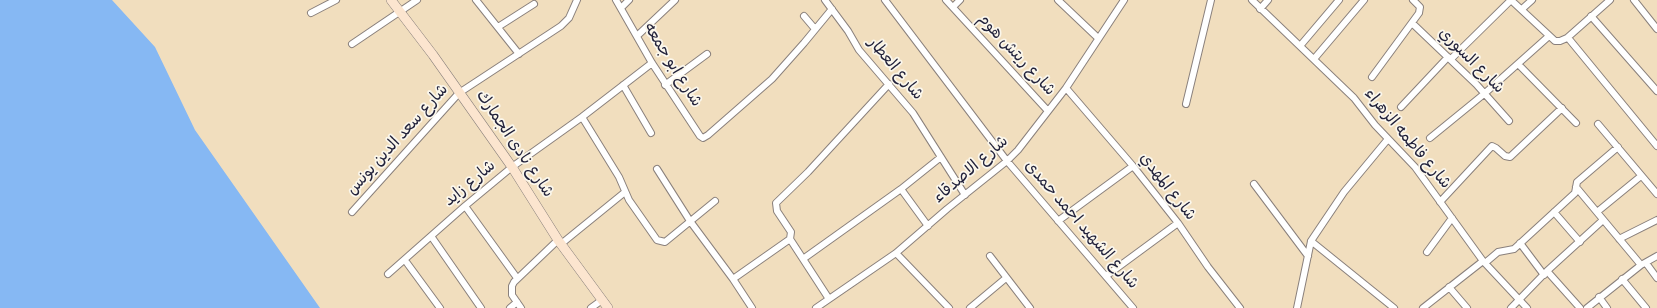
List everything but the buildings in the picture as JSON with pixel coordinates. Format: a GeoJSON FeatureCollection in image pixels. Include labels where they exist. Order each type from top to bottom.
{"type":"FeatureCollection","features":[{"type":"Feature","properties":{"kind":"street"},"geometry":{"type":"LineString","coordinates":[[311,13],[336,0]]}},
{"type":"Feature","properties":{"kind":"street","name":"شارع نادى الجمارك"},"geometry":{"type":"LineString","coordinates":[[391,0],[512,167],[560,242],[608,308]]}},
{"type":"Feature","properties":{"kind":"street"},"geometry":{"type":"LineString","coordinates":[[352,44],[418,0]]}},
{"type":"Feature","properties":{"kind":"street","name":"شارع سعد الدين يونس"},"geometry":{"type":"LineString","coordinates":[[352,212],[459,92],[566,23],[577,0]]}},
{"type":"Feature","properties":{"kind":"street","name":"شارع ابو جمعه"},"geometry":{"type":"LineString","coordinates":[[616,0],[665,84],[700,136],[703,138],[772,79],[816,29]]}},
{"type":"Feature","properties":{"kind":"street"},"geometry":{"type":"LineString","coordinates":[[621,8],[628,0]]}},
{"type":"Feature","properties":{"kind":"street"},"geometry":{"type":"LineString","coordinates":[[637,36],[675,0]]}},
{"type":"Feature","properties":{"kind":"street","name":"شارع العطار"},"geometry":{"type":"LineString","coordinates":[[825,0],[848,31],[858,50],[913,113],[964,195]]}},
{"type":"Feature","properties":{"kind":"street","name":"شارع الشهيد احمد حمدى"},"geometry":{"type":"LineString","coordinates":[[885,0],[1007,161],[1133,308]]}},
{"type":"Feature","properties":{"kind":"street","name":"شارع ريتش هوم"},"geometry":{"type":"LineString","coordinates":[[946,0],[1048,111]]}},
{"type":"Feature","properties":{"kind":"street"},"geometry":{"type":"LineString","coordinates":[[953,7],[960,0]]}},
{"type":"Feature","properties":{"kind":"street"},"geometry":{"type":"LineString","coordinates":[[1058,0],[1098,38]]}},
{"type":"Feature","properties":{"kind":"street","name":"شارع الاصدقاء"},"geometry":{"type":"LineString","coordinates":[[816,308],[896,253],[964,195],[1007,161],[1018,150],[1066,88],[1124,0]]}},
{"type":"Feature","properties":{"kind":"street","name":"شارع فاطمه الزهراء"},"geometry":{"type":"LineString","coordinates":[[1252,0],[1354,98],[1388,139],[1415,167],[1484,262],[1527,308]]}},
{"type":"Feature","properties":{"kind":"street"},"geometry":{"type":"LineString","coordinates":[[1260,8],[1268,0]]}},
{"type":"Feature","properties":{"kind":"street"},"geometry":{"type":"LineString","coordinates":[[1300,46],[1339,0]]}},
{"type":"Feature","properties":{"kind":"street"},"geometry":{"type":"LineString","coordinates":[[1314,59],[1364,0]]}},
{"type":"Feature","properties":{"kind":"street"},"geometry":{"type":"LineString","coordinates":[[1372,78],[1420,10],[1420,7],[1413,0]]}},
{"type":"Feature","properties":{"kind":"street"},"geometry":{"type":"LineString","coordinates":[[1401,107],[1511,0],[1549,36],[1558,42],[1566,38],[1610,0]]}},
{"type":"Feature","properties":{"kind":"street"},"geometry":{"type":"LineString","coordinates":[[1522,9],[1532,0]]}},
{"type":"Feature","properties":{"kind":"street"},"geometry":{"type":"LineString","coordinates":[[1634,0],[1657,29]]}},
{"type":"Feature","properties":{"kind":"street"},"geometry":{"type":"LineString","coordinates":[[479,1],[519,54]]}},
{"type":"Feature","properties":{"kind":"street"},"geometry":{"type":"LineString","coordinates":[[1186,104],[1210,1]]}},
{"type":"Feature","properties":{"kind":"street"},"geometry":{"type":"LineString","coordinates":[[498,27],[534,4]]}},
{"type":"Feature","properties":{"kind":"street"},"geometry":{"type":"LineString","coordinates":[[804,16],[816,29],[832,9]]}},
{"type":"Feature","properties":{"kind":"street"},"geometry":{"type":"LineString","coordinates":[[1591,16],[1657,91]]}},
{"type":"Feature","properties":{"kind":"street","name":"شارع السوري"},"geometry":{"type":"LineString","coordinates":[[1412,23],[1450,58],[1509,120]]}},
{"type":"Feature","properties":{"kind":"street"},"geometry":{"type":"LineString","coordinates":[[1430,138],[1484,94],[1549,36]]}},
{"type":"Feature","properties":{"kind":"street"},"geometry":{"type":"LineString","coordinates":[[1566,38],[1569,39],[1657,146]]}},
{"type":"Feature","properties":{"kind":"street"},"geometry":{"type":"LineString","coordinates":[[665,84],[707,54]]}},
{"type":"Feature","properties":{"kind":"street","name":"شارع زايد"},"geometry":{"type":"LineString","coordinates":[[388,274],[512,167],[582,117],[652,63]]}},
{"type":"Feature","properties":{"kind":"street"},"geometry":{"type":"LineString","coordinates":[[1518,64],[1576,122]]}},
{"type":"Feature","properties":{"kind":"street"},"geometry":{"type":"LineString","coordinates":[[829,299],[790,239],[791,232],[777,210],[776,203],[808,172],[889,84]]}},
{"type":"Feature","properties":{"kind":"street"},"geometry":{"type":"LineString","coordinates":[[623,85],[651,133]]}},
{"type":"Feature","properties":{"kind":"street","name":"شارع المهدي"},"geometry":{"type":"LineString","coordinates":[[1066,88],[1133,166],[1178,223],[1238,308]]}},
{"type":"Feature","properties":{"kind":"street"},"geometry":{"type":"LineString","coordinates":[[1440,202],[1492,146],[1505,156],[1510,157],[1562,108]]}},
{"type":"Feature","properties":{"kind":"street"},"geometry":{"type":"LineString","coordinates":[[582,117],[619,177],[629,200],[657,240],[660,242],[665,242],[715,201]]}},
{"type":"Feature","properties":{"kind":"street"},"geometry":{"type":"LineString","coordinates":[[1598,124],[1657,194]]}},
{"type":"Feature","properties":{"kind":"street"},"geometry":{"type":"LineString","coordinates":[[1297,308],[1310,241],[1344,192],[1388,139]]}},
{"type":"Feature","properties":{"kind":"street"},"geometry":{"type":"LineString","coordinates":[[1423,308],[1449,287],[1498,252],[1514,249],[1575,193],[1577,182],[1618,147]]}},
{"type":"Feature","properties":{"kind":"street"},"geometry":{"type":"LineString","coordinates":[[803,259],[901,189],[941,157]]}},
{"type":"Feature","properties":{"kind":"street"},"geometry":{"type":"LineString","coordinates":[[1058,221],[1133,166]]}},
{"type":"Feature","properties":{"kind":"street"},"geometry":{"type":"LineString","coordinates":[[657,169],[690,221],[733,279],[752,308]]}},
{"type":"Feature","properties":{"kind":"street"},"geometry":{"type":"LineString","coordinates":[[1597,212],[1642,176]]}},
{"type":"Feature","properties":{"kind":"street"},"geometry":{"type":"LineString","coordinates":[[1254,184],[1308,256]]}},
{"type":"Feature","properties":{"kind":"street"},"geometry":{"type":"LineString","coordinates":[[1576,187],[1619,239],[1657,278]]}},
{"type":"Feature","properties":{"kind":"street"},"geometry":{"type":"LineString","coordinates":[[901,189],[928,226]]}},
{"type":"Feature","properties":{"kind":"street"},"geometry":{"type":"LineString","coordinates":[[521,308],[512,296],[511,291],[517,278],[560,242],[625,192]]}},
{"type":"Feature","properties":{"kind":"street"},"geometry":{"type":"LineString","coordinates":[[465,206],[517,278]]}},
{"type":"Feature","properties":{"kind":"street"},"geometry":{"type":"LineString","coordinates":[[1554,212],[1580,242]]}},
{"type":"Feature","properties":{"kind":"street"},"geometry":{"type":"LineString","coordinates":[[1427,252],[1452,218]]}},
{"type":"Feature","properties":{"kind":"street"},"geometry":{"type":"LineString","coordinates":[[1511,308],[1603,220]]}},
{"type":"Feature","properties":{"kind":"street"},"geometry":{"type":"LineString","coordinates":[[1619,239],[1657,220]]}},
{"type":"Feature","properties":{"kind":"street"},"geometry":{"type":"LineString","coordinates":[[1106,276],[1178,223]]}},
{"type":"Feature","properties":{"kind":"street"},"geometry":{"type":"LineString","coordinates":[[431,236],[481,308]]}},
{"type":"Feature","properties":{"kind":"street"},"geometry":{"type":"LineString","coordinates":[[733,279],[790,239]]}},
{"type":"Feature","properties":{"kind":"street"},"geometry":{"type":"LineString","coordinates":[[1310,241],[1394,308]]}},
{"type":"Feature","properties":{"kind":"street"},"geometry":{"type":"LineString","coordinates":[[1520,243],[1546,273],[1580,308]]}},
{"type":"Feature","properties":{"kind":"street"},"geometry":{"type":"LineString","coordinates":[[896,253],[948,308]]}},
{"type":"Feature","properties":{"kind":"street"},"geometry":{"type":"LineString","coordinates":[[990,256],[1030,308]]}},
{"type":"Feature","properties":{"kind":"street"},"geometry":{"type":"LineString","coordinates":[[1587,308],[1622,279],[1657,256]]}},
{"type":"Feature","properties":{"kind":"street"},"geometry":{"type":"LineString","coordinates":[[407,264],[440,308]]}},
{"type":"Feature","properties":{"kind":"street"},"geometry":{"type":"LineString","coordinates":[[970,308],[1006,278]]}},
{"type":"Feature","properties":{"kind":"street"},"geometry":{"type":"LineString","coordinates":[[1622,279],[1644,306],[1636,308]]}},
{"type":"Feature","properties":{"kind":"street"},"geometry":{"type":"LineString","coordinates":[[1449,287],[1467,308]]}},
{"type":"Feature","properties":{"kind":"street"},"geometry":{"type":"LineString","coordinates":[[1600,297],[1607,308]]}},
{"type":"Feature","properties":{"kind":"street"},"geometry":{"type":"LineString","coordinates":[[591,308],[602,300]]}},
{"type":"Feature","properties":{"kind":"street"},"geometry":{"type":"LineString","coordinates":[[510,308],[517,302]]}},
{"type":"Feature","properties":{"kind":"water"},"geometry":{"type":"Polygon","coordinates":[[[0,0],[112,0],[155,47],[195,130],[320,308],[0,308],[0,0]]]}}]}
